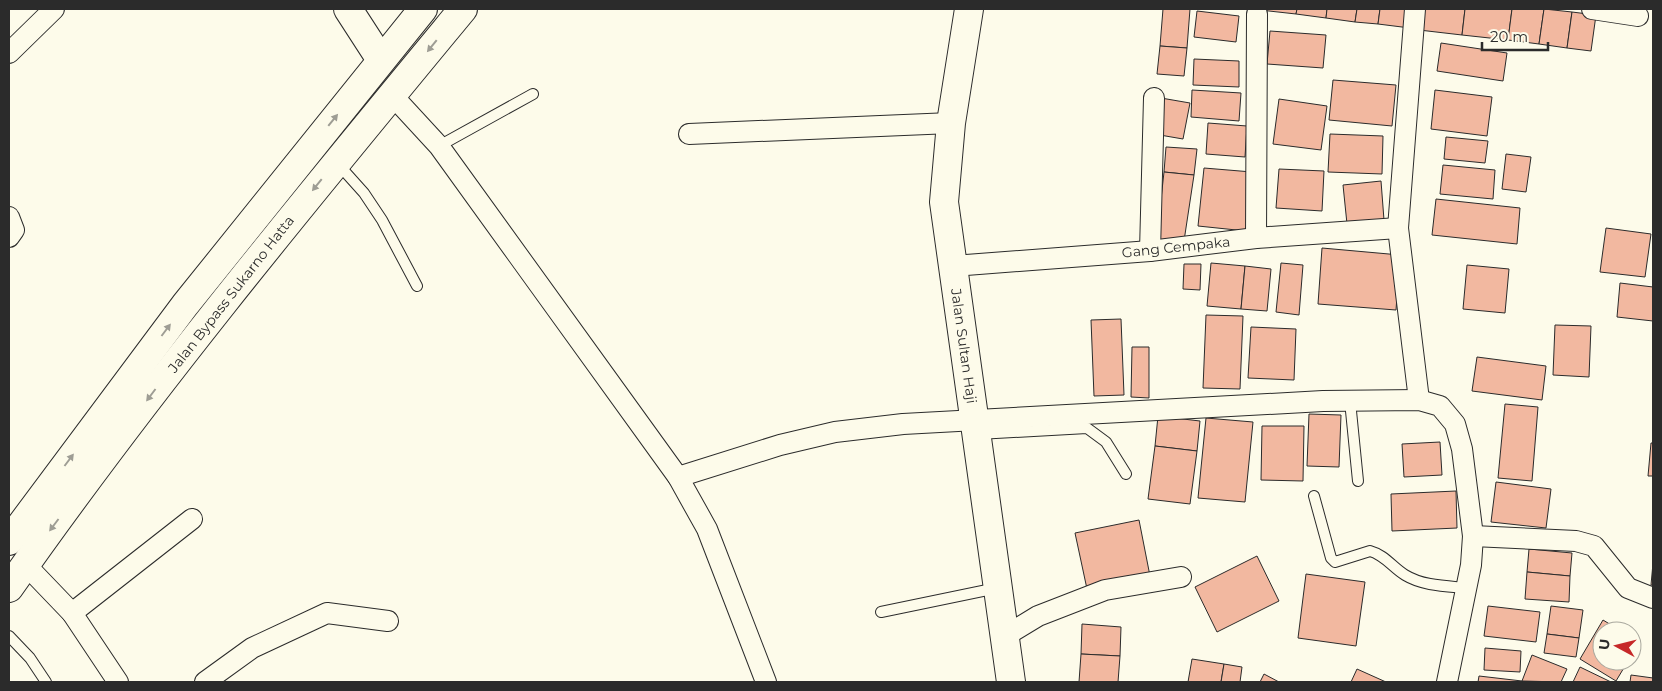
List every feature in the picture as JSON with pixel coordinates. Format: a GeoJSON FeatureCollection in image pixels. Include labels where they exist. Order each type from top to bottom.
{"type":"FeatureCollection","features":[{"type":"Feature","properties":{"kind":"main road"},"geometry":{"type":"LineString","coordinates":[[348,9],[381,60]]}},
{"type":"Feature","properties":{"kind":"main road","name":"Jalan Bypass Sukarno Hatta"},"geometry":{"type":"LineString","coordinates":[[9,540],[185,305],[423,9]]}},
{"type":"Feature","properties":{"kind":"main road","name":"Jalan Bypass Sukarno Hatta"},"geometry":{"type":"LineString","coordinates":[[9,588],[176,363],[336,162],[463,9]]}},
{"type":"Feature","properties":{"kind":"main road","name":"Jalan Sultan Haji"},"geometry":{"type":"LineString","coordinates":[[968,9],[951,123],[944,202],[1011,682]]}},
{"type":"Feature","properties":{"kind":"street"},"geometry":{"type":"LineString","coordinates":[[9,53],[54,9]]}},
{"type":"Feature","properties":{"kind":"street"},"geometry":{"type":"LineString","coordinates":[[1415,9],[1398,228],[1419,400]]}},
{"type":"Feature","properties":{"kind":"street"},"geometry":{"type":"LineString","coordinates":[[1592,9],[1638,16]]}},
{"type":"Feature","properties":{"kind":"street"},"geometry":{"type":"LineString","coordinates":[[1256,238],[1257,14]]}},
{"type":"Feature","properties":{"kind":"street"},"geometry":{"type":"LineString","coordinates":[[392,95],[439,146],[678,477],[707,529],[766,682]]}},
{"type":"Feature","properties":{"kind":"street"},"geometry":{"type":"LineString","coordinates":[[1150,251],[1154,98]]}},
{"type":"Feature","properties":{"kind":"street"},"geometry":{"type":"LineString","coordinates":[[689,134],[951,123]]}},
{"type":"Feature","properties":{"kind":"street"},"geometry":{"type":"LineString","coordinates":[[9,218],[14,230],[9,237]]}},
{"type":"Feature","properties":{"kind":"street","name":"Gang Cempaka"},"geometry":{"type":"LineString","coordinates":[[953,266],[1150,251],[1256,238],[1398,228]]}},
{"type":"Feature","properties":{"kind":"street"},"geometry":{"type":"LineString","coordinates":[[678,477],[780,445],[835,432],[903,424],[976,428],[1350,401],[1419,400],[1440,406],[1455,424],[1462,449],[1473,536],[1467,588],[1448,682]]}},
{"type":"Feature","properties":{"kind":"street"},"geometry":{"type":"LineString","coordinates":[[72,613],[192,520]]}},
{"type":"Feature","properties":{"kind":"street"},"geometry":{"type":"LineString","coordinates":[[1473,536],[1576,541],[1594,546],[1628,588],[1653,598]]}},
{"type":"Feature","properties":{"kind":"street"},"geometry":{"type":"LineString","coordinates":[[25,564],[72,613],[118,682]]}},
{"type":"Feature","properties":{"kind":"street"},"geometry":{"type":"LineString","coordinates":[[1005,636],[1038,616],[1105,590],[1181,577]]}},
{"type":"Feature","properties":{"kind":"street"},"geometry":{"type":"LineString","coordinates":[[205,682],[252,648],[327,613],[388,621]]}},
{"type":"Feature","properties":{"kind":"lane"},"geometry":{"type":"LineString","coordinates":[[439,146],[533,94]]}},
{"type":"Feature","properties":{"kind":"lane"},"geometry":{"type":"LineString","coordinates":[[336,162],[364,193],[382,220],[417,286]]}},
{"type":"Feature","properties":{"kind":"lane"},"geometry":{"type":"LineString","coordinates":[[1350,401],[1358,481]]}},
{"type":"Feature","properties":{"kind":"lane"},"geometry":{"type":"LineString","coordinates":[[976,428],[1088,428],[1106,442],[1126,474]]}},
{"type":"Feature","properties":{"kind":"lane"},"geometry":{"type":"LineString","coordinates":[[1314,496],[1332,558],[1335,562],[1370,551],[1381,555],[1406,575],[1421,582],[1467,588]]}},
{"type":"Feature","properties":{"kind":"lane"},"geometry":{"type":"LineString","coordinates":[[881,612],[998,588]]}},
{"type":"Feature","properties":{"kind":"lane"},"geometry":{"type":"LineString","coordinates":[[9,636],[30,658],[46,682]]}},
{"type":"Feature","properties":{"kind":"building"},"geometry":{"type":"Polygon","coordinates":[[[1163,9],[1190,9],[1187,48],[1160,46],[1163,9]]]}},
{"type":"Feature","properties":{"kind":"building"},"geometry":{"type":"Polygon","coordinates":[[[1251,9],[1297,9],[1296,14],[1251,9]]]}},
{"type":"Feature","properties":{"kind":"building"},"geometry":{"type":"Polygon","coordinates":[[[1297,9],[1327,9],[1326,18],[1296,14],[1297,9]]]}},
{"type":"Feature","properties":{"kind":"building"},"geometry":{"type":"Polygon","coordinates":[[[1327,9],[1357,9],[1355,22],[1326,18],[1327,9]]]}},
{"type":"Feature","properties":{"kind":"building"},"geometry":{"type":"Polygon","coordinates":[[[1357,9],[1380,9],[1378,24],[1355,22],[1357,9]]]}},
{"type":"Feature","properties":{"kind":"building"},"geometry":{"type":"Polygon","coordinates":[[[1380,9],[1412,9],[1410,28],[1378,24],[1380,9]]]}},
{"type":"Feature","properties":{"kind":"building"},"geometry":{"type":"Polygon","coordinates":[[[1421,9],[1465,9],[1462,35],[1419,30],[1421,9]]]}},
{"type":"Feature","properties":{"kind":"building"},"geometry":{"type":"Polygon","coordinates":[[[1465,9],[1512,9],[1508,40],[1462,35],[1465,9]]]}},
{"type":"Feature","properties":{"kind":"building"},"geometry":{"type":"Polygon","coordinates":[[[1512,9],[1544,9],[1539,44],[1508,40],[1512,9]]]}},
{"type":"Feature","properties":{"kind":"building"},"geometry":{"type":"Polygon","coordinates":[[[1544,9],[1572,12],[1567,48],[1539,44],[1544,9]]]}},
{"type":"Feature","properties":{"kind":"building"},"geometry":{"type":"Polygon","coordinates":[[[1197,11],[1239,16],[1236,42],[1194,37],[1197,11]]]}},
{"type":"Feature","properties":{"kind":"building"},"geometry":{"type":"Polygon","coordinates":[[[1572,12],[1596,15],[1591,51],[1567,48],[1572,12]]]}},
{"type":"Feature","properties":{"kind":"building"},"geometry":{"type":"Polygon","coordinates":[[[1270,31],[1326,35],[1323,68],[1267,64],[1270,31]]]}},
{"type":"Feature","properties":{"kind":"building"},"geometry":{"type":"Polygon","coordinates":[[[1441,43],[1507,53],[1503,81],[1437,71],[1441,43]]]}},
{"type":"Feature","properties":{"kind":"building"},"geometry":{"type":"Polygon","coordinates":[[[1160,46],[1187,48],[1184,76],[1157,74],[1160,46]]]}},
{"type":"Feature","properties":{"kind":"building"},"geometry":{"type":"Polygon","coordinates":[[[1194,59],[1239,61],[1239,87],[1193,85],[1194,59]]]}},
{"type":"Feature","properties":{"kind":"building"},"geometry":{"type":"Polygon","coordinates":[[[1333,80],[1396,85],[1392,126],[1329,120],[1333,80]]]}},
{"type":"Feature","properties":{"kind":"building"},"geometry":{"type":"Polygon","coordinates":[[[1192,90],[1241,93],[1239,121],[1191,117],[1192,90]]]}},
{"type":"Feature","properties":{"kind":"building"},"geometry":{"type":"Polygon","coordinates":[[[1435,90],[1492,97],[1487,136],[1431,129],[1435,90]]]}},
{"type":"Feature","properties":{"kind":"building"},"geometry":{"type":"Polygon","coordinates":[[[1161,98],[1190,103],[1183,139],[1154,134],[1161,98]]]}},
{"type":"Feature","properties":{"kind":"building"},"geometry":{"type":"Polygon","coordinates":[[[1279,99],[1327,106],[1321,150],[1273,144],[1279,99]]]}},
{"type":"Feature","properties":{"kind":"building"},"geometry":{"type":"Polygon","coordinates":[[[1208,123],[1247,126],[1245,157],[1206,154],[1208,123]]]}},
{"type":"Feature","properties":{"kind":"building"},"geometry":{"type":"Polygon","coordinates":[[[1330,134],[1383,136],[1382,174],[1328,172],[1330,134]]]}},
{"type":"Feature","properties":{"kind":"building"},"geometry":{"type":"Polygon","coordinates":[[[1446,137],[1488,141],[1485,163],[1444,159],[1446,137]]]}},
{"type":"Feature","properties":{"kind":"building"},"geometry":{"type":"Polygon","coordinates":[[[1166,147],[1197,149],[1194,175],[1164,172],[1166,147]]]}},
{"type":"Feature","properties":{"kind":"building"},"geometry":{"type":"Polygon","coordinates":[[[1506,154],[1531,157],[1526,192],[1502,189],[1506,154]]]}},
{"type":"Feature","properties":{"kind":"building"},"geometry":{"type":"Polygon","coordinates":[[[1443,165],[1495,170],[1493,199],[1440,194],[1443,165]]]}},
{"type":"Feature","properties":{"kind":"building"},"geometry":{"type":"Polygon","coordinates":[[[1204,168],[1252,172],[1246,231],[1198,226],[1204,168]]]}},
{"type":"Feature","properties":{"kind":"building"},"geometry":{"type":"Polygon","coordinates":[[[1279,169],[1324,171],[1322,211],[1276,208],[1279,169]]]}},
{"type":"Feature","properties":{"kind":"building"},"geometry":{"type":"Polygon","coordinates":[[[1164,172],[1194,175],[1184,241],[1156,245],[1164,172]]]}},
{"type":"Feature","properties":{"kind":"building"},"geometry":{"type":"Polygon","coordinates":[[[1381,181],[1384,220],[1347,224],[1343,185],[1381,181]]]}},
{"type":"Feature","properties":{"kind":"building"},"geometry":{"type":"Polygon","coordinates":[[[1436,199],[1520,208],[1517,244],[1432,235],[1436,199]]]}},
{"type":"Feature","properties":{"kind":"building"},"geometry":{"type":"Polygon","coordinates":[[[1606,228],[1651,234],[1645,277],[1600,272],[1606,228]]]}},
{"type":"Feature","properties":{"kind":"building"},"geometry":{"type":"Polygon","coordinates":[[[1322,248],[1400,255],[1396,310],[1318,304],[1322,248]]]}},
{"type":"Feature","properties":{"kind":"building"},"geometry":{"type":"Polygon","coordinates":[[[1211,263],[1245,266],[1241,309],[1207,306],[1211,263]]]}},
{"type":"Feature","properties":{"kind":"building"},"geometry":{"type":"Polygon","coordinates":[[[1281,263],[1303,265],[1299,315],[1276,312],[1281,263]]]}},
{"type":"Feature","properties":{"kind":"building"},"geometry":{"type":"Polygon","coordinates":[[[1184,264],[1201,264],[1200,290],[1183,289],[1184,264]]]}},
{"type":"Feature","properties":{"kind":"building"},"geometry":{"type":"Polygon","coordinates":[[[1467,265],[1509,269],[1505,313],[1463,309],[1467,265]]]}},
{"type":"Feature","properties":{"kind":"building"},"geometry":{"type":"Polygon","coordinates":[[[1245,266],[1271,269],[1267,311],[1241,309],[1245,266]]]}},
{"type":"Feature","properties":{"kind":"building"},"geometry":{"type":"Polygon","coordinates":[[[1620,283],[1653,287],[1653,321],[1617,317],[1620,283]]]}},
{"type":"Feature","properties":{"kind":"building"},"geometry":{"type":"Polygon","coordinates":[[[1206,315],[1243,316],[1240,389],[1203,388],[1206,315]]]}},
{"type":"Feature","properties":{"kind":"building"},"geometry":{"type":"Polygon","coordinates":[[[1121,319],[1124,395],[1094,396],[1091,320],[1121,319]]]}},
{"type":"Feature","properties":{"kind":"building"},"geometry":{"type":"Polygon","coordinates":[[[1555,325],[1591,326],[1589,377],[1553,375],[1555,325]]]}},
{"type":"Feature","properties":{"kind":"building"},"geometry":{"type":"Polygon","coordinates":[[[1251,327],[1296,329],[1294,380],[1248,378],[1251,327]]]}},
{"type":"Feature","properties":{"kind":"building"},"geometry":{"type":"Polygon","coordinates":[[[1132,347],[1149,347],[1149,398],[1131,397],[1132,347]]]}},
{"type":"Feature","properties":{"kind":"building"},"geometry":{"type":"Polygon","coordinates":[[[1477,357],[1546,366],[1542,400],[1472,391],[1477,357]]]}},
{"type":"Feature","properties":{"kind":"building"},"geometry":{"type":"Polygon","coordinates":[[[1505,404],[1538,407],[1532,481],[1498,478],[1505,404]]]}},
{"type":"Feature","properties":{"kind":"building"},"geometry":{"type":"Polygon","coordinates":[[[1309,414],[1341,415],[1339,467],[1307,466],[1309,414]]]}},
{"type":"Feature","properties":{"kind":"building"},"geometry":{"type":"Polygon","coordinates":[[[1158,416],[1200,421],[1197,451],[1155,446],[1158,416]]]}},
{"type":"Feature","properties":{"kind":"building"},"geometry":{"type":"Polygon","coordinates":[[[1206,418],[1253,422],[1245,502],[1198,498],[1206,418]]]}},
{"type":"Feature","properties":{"kind":"building"},"geometry":{"type":"Polygon","coordinates":[[[1262,426],[1304,426],[1303,481],[1261,480],[1262,426]]]}},
{"type":"Feature","properties":{"kind":"building"},"geometry":{"type":"Polygon","coordinates":[[[1440,442],[1442,475],[1404,477],[1402,444],[1440,442]]]}},
{"type":"Feature","properties":{"kind":"building"},"geometry":{"type":"Polygon","coordinates":[[[1651,443],[1653,443],[1653,476],[1648,476],[1651,443]]]}},
{"type":"Feature","properties":{"kind":"building"},"geometry":{"type":"Polygon","coordinates":[[[1155,446],[1197,451],[1190,504],[1148,499],[1155,446]]]}},
{"type":"Feature","properties":{"kind":"building"},"geometry":{"type":"Polygon","coordinates":[[[1496,482],[1551,489],[1546,528],[1491,522],[1496,482]]]}},
{"type":"Feature","properties":{"kind":"building"},"geometry":{"type":"Polygon","coordinates":[[[1456,491],[1457,528],[1392,531],[1391,494],[1456,491]]]}},
{"type":"Feature","properties":{"kind":"building"},"geometry":{"type":"Polygon","coordinates":[[[1139,520],[1150,576],[1087,589],[1075,533],[1139,520]]]}},
{"type":"Feature","properties":{"kind":"building"},"geometry":{"type":"Polygon","coordinates":[[[1529,549],[1572,553],[1570,576],[1527,572],[1529,549]]]}},
{"type":"Feature","properties":{"kind":"building"},"geometry":{"type":"Polygon","coordinates":[[[1257,556],[1279,601],[1217,632],[1195,587],[1257,556]]]}},
{"type":"Feature","properties":{"kind":"building"},"geometry":{"type":"Polygon","coordinates":[[[1653,563],[1653,585],[1651,585],[1653,563]]]}},
{"type":"Feature","properties":{"kind":"building"},"geometry":{"type":"Polygon","coordinates":[[[1527,572],[1570,576],[1569,602],[1525,599],[1527,572]]]}},
{"type":"Feature","properties":{"kind":"building"},"geometry":{"type":"Polygon","coordinates":[[[1306,574],[1365,582],[1356,646],[1298,638],[1306,574]]]}},
{"type":"Feature","properties":{"kind":"building"},"geometry":{"type":"Polygon","coordinates":[[[1488,606],[1540,612],[1536,642],[1484,636],[1488,606]]]}},
{"type":"Feature","properties":{"kind":"building"},"geometry":{"type":"Polygon","coordinates":[[[1551,606],[1583,610],[1579,638],[1547,634],[1551,606]]]}},
{"type":"Feature","properties":{"kind":"building"},"geometry":{"type":"Polygon","coordinates":[[[1082,624],[1121,627],[1120,656],[1081,654],[1082,624]]]}},
{"type":"Feature","properties":{"kind":"building"},"geometry":{"type":"Polygon","coordinates":[[[1547,634],[1579,638],[1576,657],[1544,653],[1547,634]]]}},
{"type":"Feature","properties":{"kind":"building"},"geometry":{"type":"Polygon","coordinates":[[[1592,639],[1592,666],[1580,659],[1592,639]]]}},
{"type":"Feature","properties":{"kind":"building"},"geometry":{"type":"Polygon","coordinates":[[[1485,648],[1521,651],[1520,672],[1484,670],[1485,648]]]}},
{"type":"Feature","properties":{"kind":"building"},"geometry":{"type":"Polygon","coordinates":[[[1081,654],[1120,656],[1118,682],[1079,682],[1081,654]]]}},
{"type":"Feature","properties":{"kind":"building"},"geometry":{"type":"Polygon","coordinates":[[[1532,655],[1567,669],[1561,682],[1522,681],[1532,655]]]}},
{"type":"Feature","properties":{"kind":"building"},"geometry":{"type":"Polygon","coordinates":[[[1192,659],[1224,664],[1221,682],[1188,682],[1192,659]]]}},
{"type":"Feature","properties":{"kind":"building"},"geometry":{"type":"Polygon","coordinates":[[[1224,664],[1242,667],[1240,682],[1221,682],[1224,664]]]}},
{"type":"Feature","properties":{"kind":"building"},"geometry":{"type":"Polygon","coordinates":[[[1580,667],[1611,682],[1573,682],[1580,667]]]}},
{"type":"Feature","properties":{"kind":"building"},"geometry":{"type":"Polygon","coordinates":[[[1357,669],[1386,682],[1351,682],[1357,669]]]}},
{"type":"Feature","properties":{"kind":"building"},"geometry":{"type":"Polygon","coordinates":[[[1600,671],[1622,671],[1616,681],[1600,671]]]}},
{"type":"Feature","properties":{"kind":"building"},"geometry":{"type":"Polygon","coordinates":[[[1264,674],[1279,682],[1260,682],[1264,674]]]}},
{"type":"Feature","properties":{"kind":"building"},"geometry":{"type":"Polygon","coordinates":[[[1631,675],[1653,678],[1653,682],[1630,682],[1631,675]]]}},
{"type":"Feature","properties":{"kind":"building"},"geometry":{"type":"Polygon","coordinates":[[[1479,676],[1522,681],[1522,682],[1478,682],[1479,676]]]}}]}
